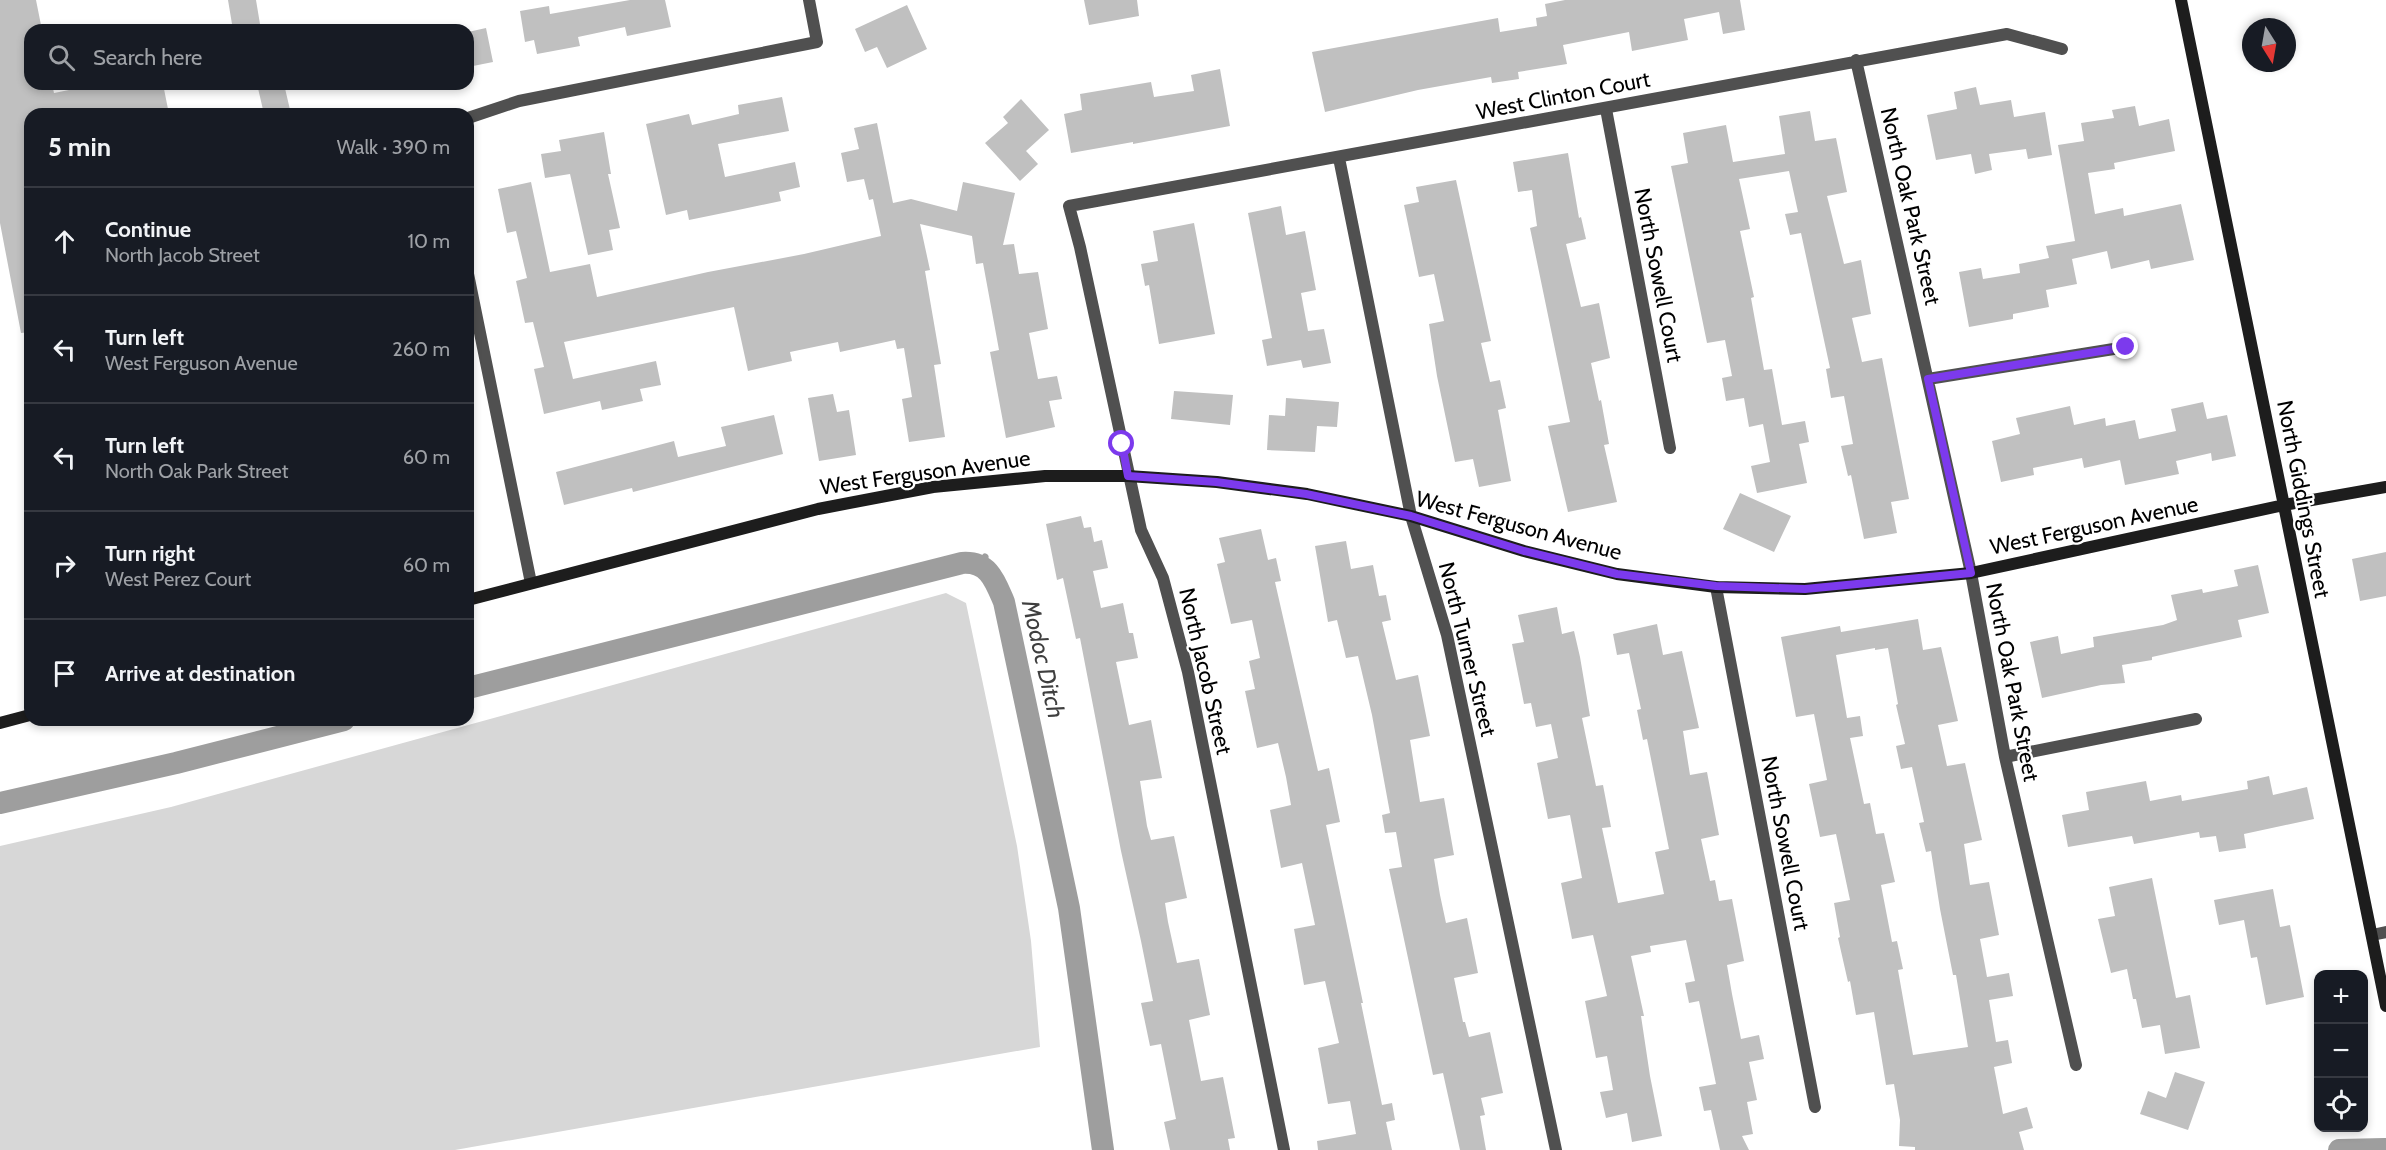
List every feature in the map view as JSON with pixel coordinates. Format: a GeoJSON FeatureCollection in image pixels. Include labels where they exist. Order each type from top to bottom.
{"type":"FeatureCollection","features":[{"type":"Feature","properties":{"kind":"street"},"geometry":{"type":"LineString","coordinates":[[474,116],[519,101],[817,42],[808,0]]}},
{"type":"Feature","properties":{"kind":"street","name":"North Giddings Street"},"geometry":{"type":"LineString","coordinates":[[2181,0],[2386,1006]]}},
{"type":"Feature","properties":{"kind":"street","name":"West Clinton Court"},"geometry":{"type":"LineString","coordinates":[[1069,206],[2007,34],[2062,49]]}},
{"type":"Feature","properties":{"kind":"street","name":"North Oak Park Street"},"geometry":{"type":"LineString","coordinates":[[1856,60],[1971,573],[2006,758],[2076,1065]]}},
{"type":"Feature","properties":{"kind":"street","name":"North Sowell Court"},"geometry":{"type":"LineString","coordinates":[[1606,109],[1670,448]]}},
{"type":"Feature","properties":{"kind":"street","name":"North Turner Street"},"geometry":{"type":"LineString","coordinates":[[1339,158],[1411,516],[1447,635],[1556,1150]]}},
{"type":"Feature","properties":{"kind":"street","name":"North Jacob Street"},"geometry":{"type":"LineString","coordinates":[[1069,206],[1083,258],[1141,530],[1163,578],[1188,672],[1284,1150]]}},
{"type":"Feature","properties":{"kind":"street"},"geometry":{"type":"LineString","coordinates":[[474,303],[531,583]]}},
{"type":"Feature","properties":{"kind":"street"},"geometry":{"type":"LineString","coordinates":[[1928,379],[2126,347]]}},
{"type":"Feature","properties":{"kind":"street","name":"West Ferguson Avenue"},"geometry":{"type":"LineString","coordinates":[[474,598],[818,509],[884,495],[974,482],[1045,476],[1128,476],[1216,482],[1306,494],[1411,516],[1524,551],[1617,574],[1716,586],[1805,589],[1971,573],[2284,505],[2386,487]]}},
{"type":"Feature","properties":{"kind":"street","name":"North Sowell Court"},"geometry":{"type":"LineString","coordinates":[[1716,586],[1815,1107]]}},
{"type":"Feature","properties":{"kind":"street"},"geometry":{"type":"LineString","coordinates":[[0,723],[24,717]]}},
{"type":"Feature","properties":{"kind":"street"},"geometry":{"type":"LineString","coordinates":[[2006,758],[2196,719]]}},
{"type":"Feature","properties":{"kind":"street"},"geometry":{"type":"LineString","coordinates":[[2372,934],[2386,932]]}},
{"type":"Feature","properties":{"kind":"shaded area"},"geometry":{"type":"Polygon","coordinates":[[[946,593],[966,603],[1017,846],[1031,941],[1040,1047],[455,1150],[0,1150],[0,846],[171,807],[464,726],[474,726],[474,723],[946,593]]]}},
{"type":"Feature","properties":{"kind":"building"},"geometry":{"type":"Polygon","coordinates":[[[0,0],[36,0],[41,24],[24,24],[24,90],[53,90],[54,93],[69,90],[164,90],[168,108],[24,108],[24,333],[21,333],[0,223],[0,0]]]}},
{"type":"Feature","properties":{"kind":"building"},"geometry":{"type":"Polygon","coordinates":[[[228,0],[256,0],[260,24],[232,24],[228,0]]]}},
{"type":"Feature","properties":{"kind":"building"},"geometry":{"type":"Polygon","coordinates":[[[630,0],[665,0],[671,27],[627,36],[625,27],[578,37],[580,46],[537,54],[534,40],[525,42],[520,11],[549,6],[550,14],[630,0]]]}},
{"type":"Feature","properties":{"kind":"building"},"geometry":{"type":"Polygon","coordinates":[[[1084,0],[1137,0],[1139,16],[1089,25],[1084,0]]]}},
{"type":"Feature","properties":{"kind":"building"},"geometry":{"type":"Polygon","coordinates":[[[1565,0],[1740,0],[1745,30],[1723,34],[1719,12],[1684,19],[1688,40],[1632,51],[1629,32],[1563,45],[1567,64],[1518,72],[1519,79],[1492,83],[1491,77],[1418,90],[1325,112],[1312,52],[1498,18],[1500,32],[1537,26],[1536,18],[1547,16],[1545,4],[1565,0]]]}},
{"type":"Feature","properties":{"kind":"building"},"geometry":{"type":"Polygon","coordinates":[[[907,5],[927,49],[887,68],[877,47],[865,52],[855,29],[907,5]]]}},
{"type":"Feature","properties":{"kind":"building"},"geometry":{"type":"Polygon","coordinates":[[[486,28],[493,62],[474,66],[474,31],[486,28]]]}},
{"type":"Feature","properties":{"kind":"building"},"geometry":{"type":"Polygon","coordinates":[[[1220,69],[1230,126],[1071,153],[1064,114],[1082,110],[1080,94],[1151,82],[1154,97],[1194,91],[1191,75],[1220,69]]]}},
{"type":"Feature","properties":{"kind":"building"},"geometry":{"type":"Polygon","coordinates":[[[1976,87],[1980,105],[2011,100],[2014,117],[2045,112],[2052,155],[2028,159],[2026,149],[1989,154],[1992,170],[1975,174],[1971,154],[1936,160],[1927,115],[1957,109],[1954,92],[1976,87]]]}},
{"type":"Feature","properties":{"kind":"building"},"geometry":{"type":"Polygon","coordinates":[[[258,90],[285,90],[290,108],[263,108],[258,90]]]}},
{"type":"Feature","properties":{"kind":"building"},"geometry":{"type":"Polygon","coordinates":[[[782,97],[789,131],[718,144],[725,177],[795,162],[800,187],[779,192],[781,201],[738,210],[689,220],[687,210],[666,215],[646,124],[689,114],[692,125],[739,114],[738,105],[782,97]]]}},
{"type":"Feature","properties":{"kind":"building"},"geometry":{"type":"Polygon","coordinates":[[[1021,99],[1049,130],[1026,151],[1038,164],[1020,181],[985,143],[1008,123],[1003,117],[1021,99]]]}},
{"type":"Feature","properties":{"kind":"building"},"geometry":{"type":"Polygon","coordinates":[[[2135,106],[2139,126],[2169,119],[2175,151],[2114,163],[2115,169],[2088,173],[2095,214],[2123,208],[2124,216],[2181,204],[2194,260],[2151,269],[2149,260],[2111,269],[2107,251],[2072,259],[2077,284],[2046,290],[2049,307],[2013,314],[2013,319],[1969,327],[1959,272],[1981,268],[1983,279],[2020,273],[2019,264],[2049,258],[2046,246],[2075,241],[2058,145],[2084,141],[2081,123],[2114,118],[2112,110],[2135,106]]]}},
{"type":"Feature","properties":{"kind":"building"},"geometry":{"type":"Polygon","coordinates":[[[1810,111],[1815,141],[1836,138],[1847,192],[1827,196],[1844,264],[1861,260],[1871,314],[1852,318],[1862,362],[1882,358],[1909,499],[1891,502],[1897,533],[1864,539],[1851,475],[1848,476],[1841,446],[1853,444],[1844,396],[1831,398],[1826,369],[1830,368],[1801,233],[1790,235],[1785,214],[1798,212],[1789,171],[1739,179],[1750,229],[1740,231],[1754,297],[1751,298],[1764,370],[1772,369],[1782,425],[1805,421],[1809,442],[1799,444],[1807,483],[1757,493],[1751,466],[1770,462],[1763,424],[1749,427],[1744,398],[1726,401],[1722,378],[1732,376],[1725,340],[1707,343],[1671,166],[1688,163],[1683,133],[1726,125],[1733,162],[1785,154],[1779,116],[1810,111]]]}},
{"type":"Feature","properties":{"kind":"building"},"geometry":{"type":"Polygon","coordinates":[[[877,123],[893,203],[911,199],[957,211],[963,182],[1015,193],[1003,245],[1014,244],[1019,274],[1038,272],[1048,329],[1029,333],[1038,379],[1057,376],[1062,399],[1049,401],[1055,427],[1006,438],[990,352],[999,350],[983,263],[976,264],[972,236],[920,224],[930,270],[925,271],[941,364],[934,365],[945,437],[909,442],[902,399],[912,397],[904,348],[897,349],[895,340],[840,352],[838,342],[790,352],[792,361],[748,371],[734,307],[564,342],[573,379],[656,361],[661,385],[640,389],[643,401],[602,410],[600,401],[544,414],[534,369],[544,367],[533,322],[525,323],[516,281],[527,278],[516,231],[507,233],[498,189],[531,182],[550,272],[590,264],[597,297],[881,236],[873,199],[869,200],[864,179],[847,182],[841,153],[859,149],[854,128],[877,123]]]}},
{"type":"Feature","properties":{"kind":"building"},"geometry":{"type":"Polygon","coordinates":[[[604,132],[611,174],[608,174],[620,228],[609,230],[613,250],[588,255],[570,174],[545,178],[541,154],[561,151],[559,140],[604,132]]]}},
{"type":"Feature","properties":{"kind":"building"},"geometry":{"type":"Polygon","coordinates":[[[1568,153],[1579,218],[1581,217],[1586,239],[1566,244],[1581,307],[1599,303],[1610,358],[1591,363],[1599,401],[1601,400],[1609,444],[1604,445],[1617,502],[1568,512],[1548,426],[1570,422],[1530,228],[1537,226],[1532,190],[1518,192],[1513,162],[1568,153]]]}},
{"type":"Feature","properties":{"kind":"building"},"geometry":{"type":"Polygon","coordinates":[[[1456,180],[1491,341],[1481,343],[1490,382],[1500,380],[1506,408],[1498,410],[1511,481],[1479,487],[1473,459],[1455,462],[1429,324],[1444,321],[1434,274],[1419,277],[1404,205],[1419,202],[1416,187],[1456,180]]]}},
{"type":"Feature","properties":{"kind":"building"},"geometry":{"type":"Polygon","coordinates":[[[1281,206],[1286,235],[1305,231],[1316,290],[1301,293],[1308,331],[1324,329],[1331,363],[1303,368],[1301,360],[1267,366],[1262,340],[1272,338],[1248,213],[1281,206]]]}},
{"type":"Feature","properties":{"kind":"building"},"geometry":{"type":"Polygon","coordinates":[[[1194,223],[1215,334],[1159,344],[1149,285],[1145,286],[1141,264],[1158,261],[1153,231],[1194,223]]]}},
{"type":"Feature","properties":{"kind":"building"},"geometry":{"type":"Polygon","coordinates":[[[1174,391],[1233,395],[1230,425],[1171,419],[1174,391]]]}},
{"type":"Feature","properties":{"kind":"building"},"geometry":{"type":"Polygon","coordinates":[[[833,394],[837,412],[849,410],[856,455],[819,461],[808,398],[833,394]]]}},
{"type":"Feature","properties":{"kind":"building"},"geometry":{"type":"Polygon","coordinates":[[[1286,398],[1339,402],[1337,427],[1317,426],[1315,452],[1267,450],[1269,415],[1285,416],[1286,398]]]}},
{"type":"Feature","properties":{"kind":"building"},"geometry":{"type":"Polygon","coordinates":[[[2203,402],[2207,419],[2227,415],[2236,456],[2212,461],[2211,453],[2176,461],[2179,474],[2125,485],[2120,460],[2084,468],[2082,458],[2033,468],[2034,475],[2001,482],[1992,441],[2020,434],[2016,418],[2070,406],[2074,425],[2105,418],[2106,426],[2135,420],[2139,439],[2176,431],[2171,409],[2203,402]]]}},
{"type":"Feature","properties":{"kind":"building"},"geometry":{"type":"Polygon","coordinates":[[[774,415],[783,454],[633,492],[632,488],[564,505],[556,472],[674,441],[678,457],[726,446],[721,427],[774,415]]]}},
{"type":"Feature","properties":{"kind":"building"},"geometry":{"type":"Polygon","coordinates":[[[1740,493],[1791,516],[1774,552],[1723,529],[1740,493]]]}},
{"type":"Feature","properties":{"kind":"building"},"geometry":{"type":"Polygon","coordinates":[[[1081,516],[1084,528],[1091,527],[1094,542],[1102,540],[1108,568],[1093,571],[1101,608],[1123,603],[1129,633],[1133,633],[1138,658],[1116,662],[1129,725],[1151,720],[1162,778],[1140,781],[1147,826],[1151,840],[1174,836],[1187,898],[1165,903],[1168,922],[1177,963],[1199,959],[1210,1015],[1189,1020],[1201,1081],[1223,1077],[1235,1138],[1228,1139],[1230,1150],[1170,1150],[1164,1122],[1176,1119],[1161,1044],[1150,1046],[1141,1003],[1153,1001],[1080,638],[1076,639],[1063,578],[1057,580],[1046,524],[1081,516]]]}},
{"type":"Feature","properties":{"kind":"building"},"geometry":{"type":"Polygon","coordinates":[[[1261,529],[1268,560],[1276,558],[1281,581],[1275,582],[1318,771],[1329,768],[1340,822],[1326,825],[1382,1105],[1392,1103],[1395,1120],[1386,1122],[1392,1150],[1318,1150],[1317,1141],[1356,1134],[1350,1101],[1328,1104],[1318,1048],[1339,1043],[1325,981],[1304,985],[1294,929],[1315,925],[1302,863],[1281,868],[1270,810],[1291,805],[1278,743],[1257,748],[1245,691],[1255,689],[1249,661],[1260,658],[1252,620],[1231,624],[1217,564],[1225,562],[1219,538],[1261,529]]]}},
{"type":"Feature","properties":{"kind":"building"},"geometry":{"type":"Polygon","coordinates":[[[1346,541],[1351,569],[1373,565],[1379,596],[1386,595],[1391,620],[1382,622],[1396,680],[1418,675],[1430,736],[1410,740],[1420,802],[1444,798],[1454,855],[1434,859],[1440,895],[1446,923],[1467,918],[1478,973],[1454,978],[1463,1022],[1465,1022],[1469,1037],[1490,1032],[1503,1093],[1481,1098],[1485,1115],[1480,1116],[1486,1150],[1460,1150],[1443,1073],[1433,1075],[1389,869],[1402,867],[1396,832],[1385,833],[1382,815],[1390,813],[1372,715],[1358,656],[1346,658],[1337,620],[1328,622],[1315,546],[1346,541]]]}},
{"type":"Feature","properties":{"kind":"building"},"geometry":{"type":"Polygon","coordinates":[[[2386,552],[2386,596],[2360,601],[2352,559],[2386,552]]]}},
{"type":"Feature","properties":{"kind":"building"},"geometry":{"type":"Polygon","coordinates":[[[2258,565],[2269,613],[2238,620],[2242,637],[2152,657],[2152,660],[2122,665],[2125,683],[2101,685],[2042,698],[2030,642],[2058,636],[2061,654],[2094,647],[2093,637],[2163,625],[2177,620],[2171,595],[2202,589],[2203,593],[2238,586],[2234,570],[2258,565]]]}},
{"type":"Feature","properties":{"kind":"building"},"geometry":{"type":"Polygon","coordinates":[[[1557,607],[1562,634],[1574,631],[1580,657],[1590,716],[1582,718],[1596,786],[1603,785],[1611,827],[1602,828],[1618,903],[1664,894],[1655,852],[1669,849],[1647,739],[1643,740],[1637,710],[1641,709],[1629,653],[1617,655],[1613,634],[1657,624],[1663,655],[1682,651],[1699,728],[1683,731],[1690,775],[1707,772],[1719,835],[1701,839],[1710,881],[1715,880],[1719,901],[1732,899],[1744,961],[1727,965],[1741,1039],[1759,1035],[1764,1059],[1749,1062],[1757,1100],[1747,1102],[1753,1134],[1742,1136],[1749,1150],[1720,1150],[1711,1110],[1704,1111],[1699,1087],[1716,1084],[1699,1001],[1689,1003],[1685,983],[1695,981],[1686,940],[1650,946],[1651,952],[1631,956],[1644,1016],[1641,1016],[1662,1136],[1632,1142],[1627,1113],[1606,1118],[1600,1092],[1613,1090],[1607,1056],[1596,1058],[1585,1001],[1607,996],[1593,935],[1572,939],[1561,883],[1582,878],[1570,815],[1548,819],[1537,763],[1558,758],[1551,724],[1536,727],[1531,703],[1524,704],[1512,644],[1524,642],[1518,615],[1557,607]]]}},
{"type":"Feature","properties":{"kind":"building"},"geometry":{"type":"Polygon","coordinates":[[[1918,619],[1923,650],[1941,647],[1958,721],[1938,725],[1947,766],[1965,763],[1982,840],[1964,844],[1970,885],[1989,882],[1999,935],[1980,939],[1987,977],[2009,973],[2013,996],[1989,1000],[1996,1042],[2008,1040],[2012,1063],[1994,1067],[2003,1114],[2027,1107],[2033,1128],[2019,1132],[2024,1150],[1915,1150],[1915,1147],[1899,1146],[1900,1120],[1894,1084],[1886,1085],[1874,1012],[1856,1015],[1850,981],[1848,982],[1838,938],[1840,937],[1834,903],[1850,900],[1836,834],[1820,837],[1809,784],[1827,780],[1814,714],[1796,717],[1781,637],[1840,626],[1841,632],[1918,619]],[[1875,648],[1836,655],[1847,718],[1860,716],[1863,736],[1850,738],[1864,804],[1870,803],[1876,834],[1884,833],[1895,882],[1881,885],[1892,942],[1897,941],[1903,969],[1898,970],[1913,1055],[1968,1047],[1956,975],[1953,975],[1940,909],[1931,851],[1926,852],[1919,823],[1924,822],[1912,767],[1901,769],[1896,746],[1905,744],[1896,705],[1898,704],[1888,648],[1875,650],[1875,648]]]}},
{"type":"Feature","properties":{"kind":"building"},"geometry":{"type":"Polygon","coordinates":[[[2269,776],[2273,795],[2307,787],[2314,819],[2244,834],[2246,848],[2219,852],[2216,836],[2200,838],[2199,832],[2134,844],[2132,836],[2068,847],[2062,815],[2089,810],[2086,792],[2146,781],[2150,801],[2181,795],[2182,801],[2248,789],[2247,781],[2269,776]]]}},
{"type":"Feature","properties":{"kind":"building"},"geometry":{"type":"Polygon","coordinates":[[[2152,878],[2176,998],[2190,995],[2200,1048],[2165,1054],[2160,1025],[2142,1028],[2127,969],[2111,973],[2098,919],[2115,916],[2109,887],[2152,878]]]}},
{"type":"Feature","properties":{"kind":"building"},"geometry":{"type":"Polygon","coordinates":[[[2273,889],[2280,927],[2290,925],[2304,997],[2266,1005],[2257,957],[2251,958],[2244,920],[2219,925],[2214,900],[2273,889]]]}},
{"type":"Feature","properties":{"kind":"building"},"geometry":{"type":"Polygon","coordinates":[[[2175,1072],[2205,1082],[2188,1130],[2140,1114],[2148,1091],[2166,1098],[2175,1072]]]}},
{"type":"Feature","properties":{"kind":"waterway"},"geometry":{"type":"LineString","coordinates":[[980,565],[985,557]]}},
{"type":"Feature","properties":{"kind":"waterway","name":"Modoc Ditch"},"geometry":{"type":"LineString","coordinates":[[474,686],[962,563],[979,565],[985,569],[994,580],[1004,602],[1069,908],[1103,1150]]}},
{"type":"Feature","properties":{"kind":"waterway","name":"Modoc Ditch"},"geometry":{"type":"LineString","coordinates":[[0,803],[176,763],[321,726]]}},
{"type":"Feature","properties":{"kind":"waterway","name":"Modoc Ditch"},"geometry":{"type":"LineString","coordinates":[[2339,1150],[2385,1149]]}},
{"type":"Feature","properties":{"kind":"route"},"geometry":{"type":"LineString","coordinates":[[1122,444],[1128,476],[1216,482],[1306,494],[1411,516],[1524,551],[1617,574],[1716,586],[1805,589],[1890,582],[1971,573],[1928,379],[2126,347]]}}]}
